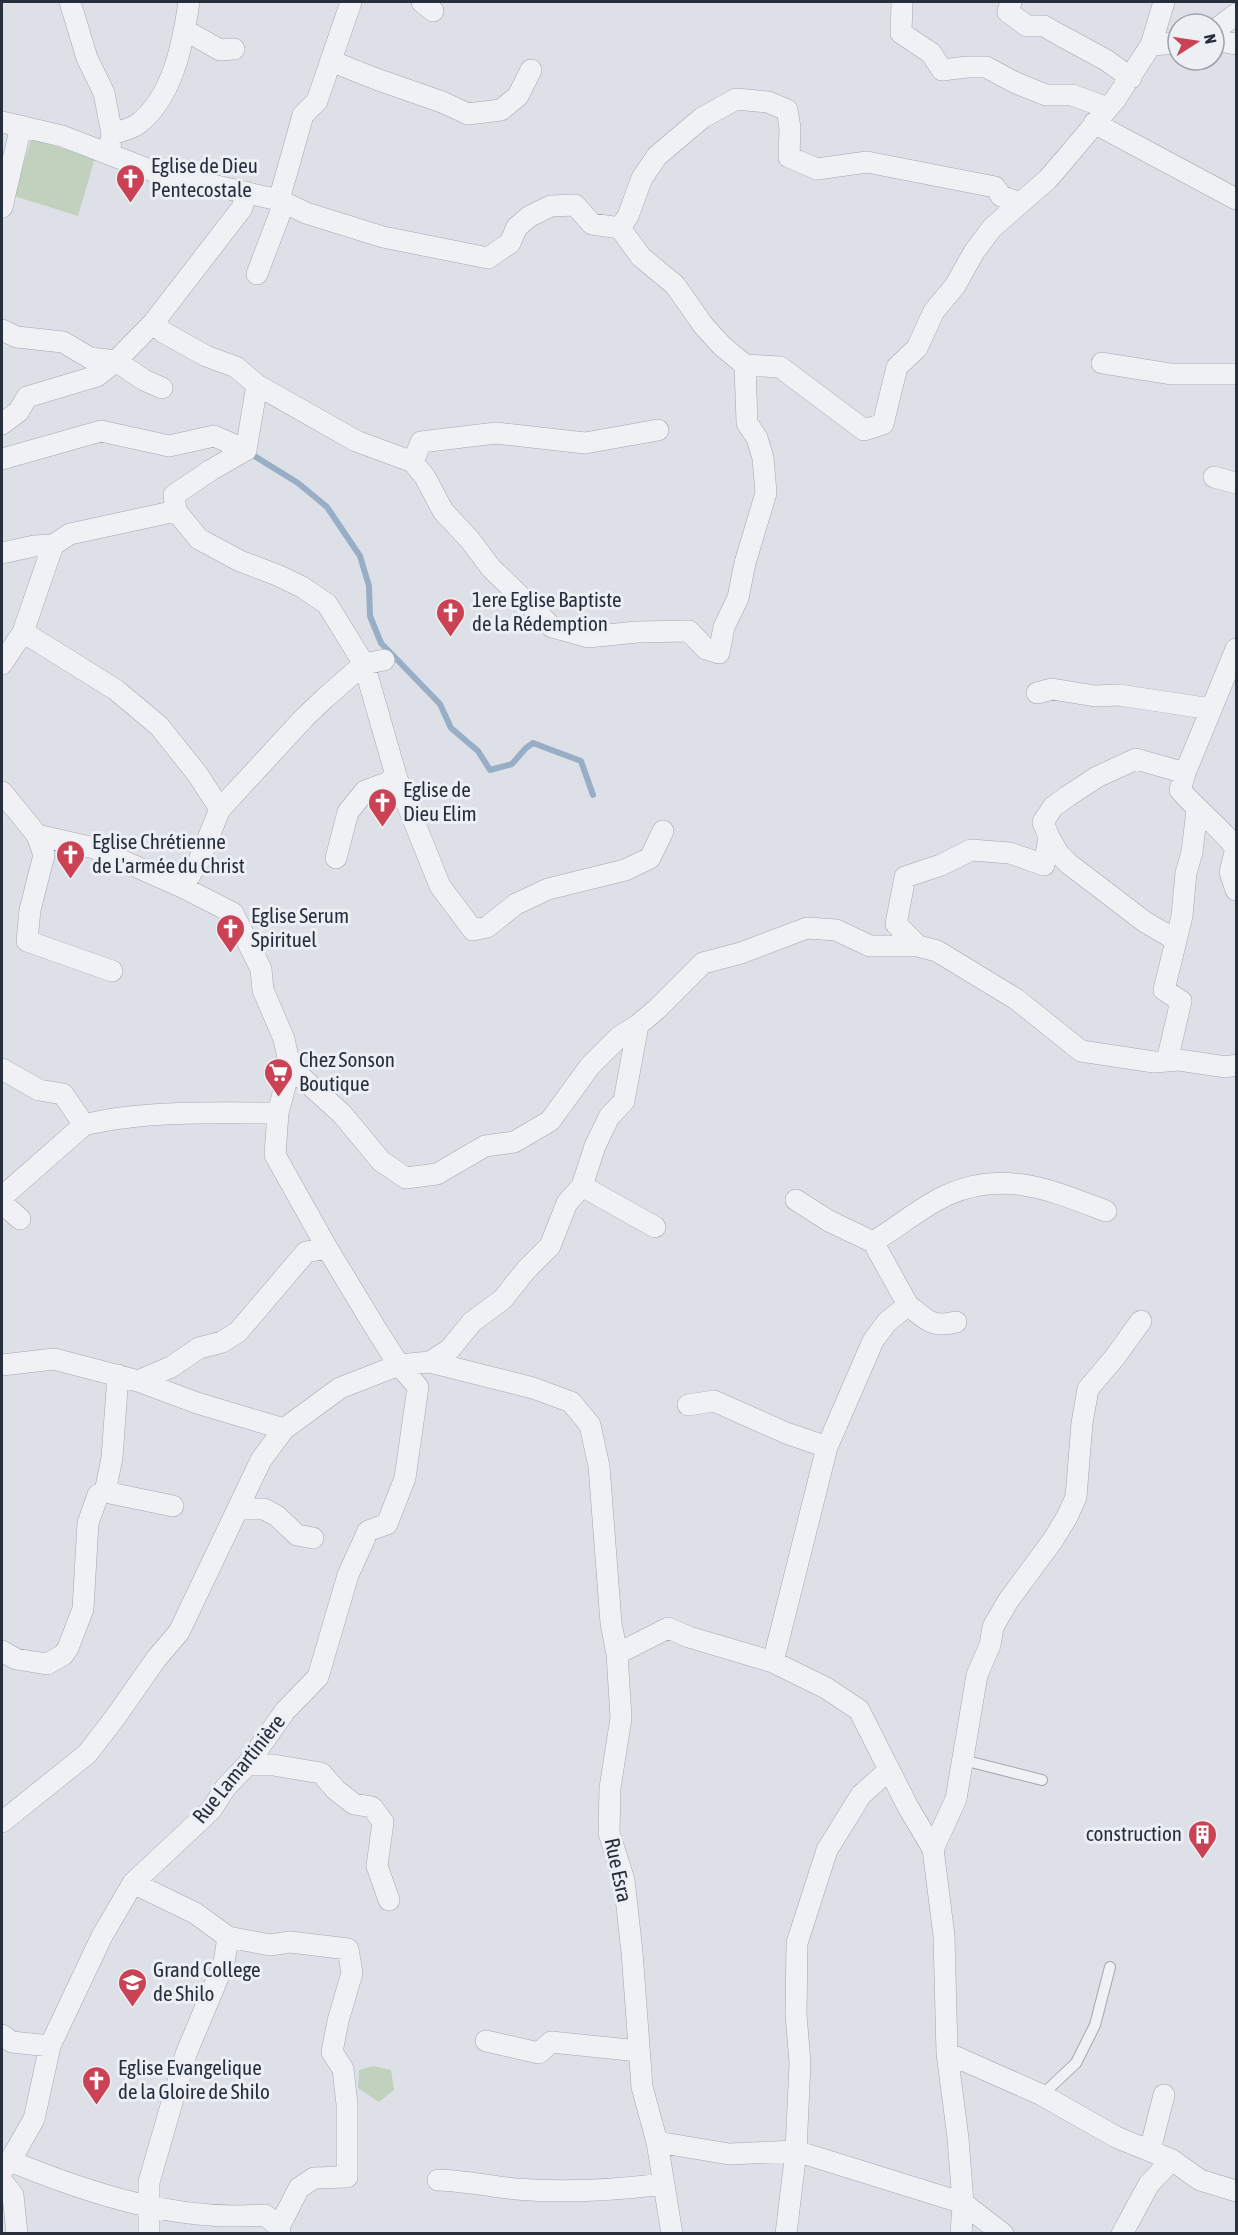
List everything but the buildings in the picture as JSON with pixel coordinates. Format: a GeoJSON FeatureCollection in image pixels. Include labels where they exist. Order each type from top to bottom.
{"type":"FeatureCollection","features":[{"type":"Feature","properties":{"kind":"street"},"geometry":{"type":"LineString","coordinates":[[70,2],[87,58],[104,93],[110,144]]}},
{"type":"Feature","properties":{"kind":"street"},"geometry":{"type":"LineString","coordinates":[[110,144],[136,126],[152,110],[176,68],[189,2]]}},
{"type":"Feature","properties":{"kind":"street"},"geometry":{"type":"LineString","coordinates":[[257,274],[282,201],[303,115],[317,101],[351,2]]}},
{"type":"Feature","properties":{"kind":"street"},"geometry":{"type":"LineString","coordinates":[[902,2],[901,33],[931,53],[942,70],[986,67],[1046,95],[1071,95],[1236,199]]}},
{"type":"Feature","properties":{"kind":"street"},"geometry":{"type":"LineString","coordinates":[[1011,2],[1008,12],[1027,26],[1044,26],[1106,60],[1131,78]]}},
{"type":"Feature","properties":{"kind":"street"},"geometry":{"type":"LineString","coordinates":[[2,207],[11,124],[110,144],[158,173],[282,201],[306,213],[383,237],[488,258],[510,243],[517,227],[530,216],[551,206],[575,205],[592,225],[620,228],[640,257],[675,285],[703,325],[722,346],[745,365],[780,367],[864,430],[882,424],[897,367],[917,348],[934,310],[955,286],[986,236],[1048,179],[1131,78],[1151,45],[1164,2]]}},
{"type":"Feature","properties":{"kind":"street"},"geometry":{"type":"LineString","coordinates":[[185,30],[220,50],[234,49]]}},
{"type":"Feature","properties":{"kind":"street"},"geometry":{"type":"LineString","coordinates":[[1151,45],[1166,44]]}},
{"type":"Feature","properties":{"kind":"street"},"geometry":{"type":"LineString","coordinates":[[331,61],[442,102],[468,114],[501,110],[518,96],[531,70]]}},
{"type":"Feature","properties":{"kind":"street"},"geometry":{"type":"LineString","coordinates":[[620,228],[628,216],[642,178],[657,156],[702,118],[736,99],[768,102],[787,110],[790,128],[789,157],[817,169],[867,162],[995,187],[1001,196],[1020,203]]}},
{"type":"Feature","properties":{"kind":"street"},"geometry":{"type":"LineString","coordinates":[[2,424],[19,411],[27,397],[97,376],[116,361],[154,322],[242,208],[246,192]]}},
{"type":"Feature","properties":{"kind":"street"},"geometry":{"type":"LineString","coordinates":[[154,322],[163,332],[198,351],[236,367],[257,385],[356,441],[413,462],[443,511],[470,540],[491,568],[552,627],[588,637],[637,632],[689,631],[706,649],[719,653],[724,627],[738,598],[745,563],[766,493],[763,458],[757,438],[747,423],[745,365]]}},
{"type":"Feature","properties":{"kind":"street"},"geometry":{"type":"LineString","coordinates":[[2,330],[17,337],[63,342],[90,358],[116,361],[136,375],[162,388]]}},
{"type":"Feature","properties":{"kind":"street"},"geometry":{"type":"LineString","coordinates":[[1102,363],[1171,374],[1236,374]]}},
{"type":"Feature","properties":{"kind":"street"},"geometry":{"type":"LineString","coordinates":[[246,450],[257,385]]}},
{"type":"Feature","properties":{"kind":"street"},"geometry":{"type":"LineString","coordinates":[[413,462],[421,442],[496,432],[585,443],[658,430]]}},
{"type":"Feature","properties":{"kind":"street"},"geometry":{"type":"LineString","coordinates":[[2,459],[101,431],[169,446],[214,436],[246,450]]}},
{"type":"Feature","properties":{"kind":"street"},"geometry":{"type":"LineString","coordinates":[[246,450],[174,495],[176,511],[199,539],[240,561],[302,587],[327,604],[374,662],[397,779],[440,886],[473,930],[487,927],[516,904],[548,889],[625,870],[650,858],[663,831]]}},
{"type":"Feature","properties":{"kind":"street"},"geometry":{"type":"LineString","coordinates":[[1214,477],[1236,483]]}},
{"type":"Feature","properties":{"kind":"street"},"geometry":{"type":"LineString","coordinates":[[2,553],[34,546],[53,545],[70,534],[176,511]]}},
{"type":"Feature","properties":{"kind":"street"},"geometry":{"type":"LineString","coordinates":[[2,664],[23,632],[53,545]]}},
{"type":"Feature","properties":{"kind":"street"},"geometry":{"type":"LineString","coordinates":[[23,632],[116,690],[159,726],[198,775],[220,809]]}},
{"type":"Feature","properties":{"kind":"street"},"geometry":{"type":"LineString","coordinates":[[1236,649],[1180,790],[1197,810],[1226,835],[1236,848],[1230,872],[1236,890]]}},
{"type":"Feature","properties":{"kind":"street"},"geometry":{"type":"LineString","coordinates":[[182,887],[198,863],[220,809],[305,717],[374,662]]}},
{"type":"Feature","properties":{"kind":"street"},"geometry":{"type":"LineString","coordinates":[[1036,693],[1052,689],[1095,696],[1119,694],[1211,709]]}},
{"type":"Feature","properties":{"kind":"street"},"geometry":{"type":"LineString","coordinates":[[1176,940],[1145,922],[1069,864],[1059,854],[1043,822],[1053,807],[1097,777],[1136,759],[1185,773]]}},
{"type":"Feature","properties":{"kind":"street"},"geometry":{"type":"LineString","coordinates":[[336,858],[348,812],[365,791],[397,779]]}},
{"type":"Feature","properties":{"kind":"street"},"geometry":{"type":"LineString","coordinates":[[2,792],[37,835],[44,855],[30,910],[27,941],[112,970]]}},
{"type":"Feature","properties":{"kind":"street"},"geometry":{"type":"LineString","coordinates":[[1167,1061],[1181,1001],[1164,990],[1182,916],[1186,873],[1192,852],[1197,810]]}},
{"type":"Feature","properties":{"kind":"street"},"geometry":{"type":"LineString","coordinates":[[37,835],[94,848],[182,887],[233,913],[261,969],[263,990],[284,1039],[290,1067],[278,1113],[276,1155],[327,1248],[399,1365]]}},
{"type":"Feature","properties":{"kind":"street"},"geometry":{"type":"LineString","coordinates":[[918,946],[896,924],[905,878],[941,865],[971,850],[1010,853],[1044,865],[1049,837]]}},
{"type":"Feature","properties":{"kind":"street"},"geometry":{"type":"LineString","coordinates":[[290,1067],[342,1114],[381,1161],[406,1178],[437,1174],[485,1146],[514,1142],[550,1121],[590,1066],[619,1036],[639,1025],[703,963],[741,953],[807,928],[836,930],[870,946],[918,946],[937,951],[1016,999],[1082,1051],[1154,1062],[1179,1060],[1226,1067],[1236,1065]]}},
{"type":"Feature","properties":{"kind":"street"},"geometry":{"type":"LineString","coordinates":[[2,1822],[87,1754],[117,1716],[156,1659],[179,1632],[261,1460],[284,1429],[340,1388],[399,1365],[430,1362],[450,1349],[472,1322],[503,1299],[526,1270],[550,1246],[567,1203],[582,1186],[595,1146],[609,1117],[624,1101],[639,1025]]}},
{"type":"Feature","properties":{"kind":"street"},"geometry":{"type":"LineString","coordinates":[[2,1069],[39,1090],[63,1094],[84,1125]]}},
{"type":"Feature","properties":{"kind":"street"},"geometry":{"type":"LineString","coordinates":[[2,1197],[84,1125],[109,1119],[278,1113]]}},
{"type":"Feature","properties":{"kind":"street"},"geometry":{"type":"LineString","coordinates":[[873,1242],[948,1194],[982,1185],[1000,1183],[1032,1185],[1054,1190],[1106,1210]]}},
{"type":"Feature","properties":{"kind":"street"},"geometry":{"type":"LineString","coordinates":[[582,1186],[655,1227]]}},
{"type":"Feature","properties":{"kind":"street"},"geometry":{"type":"LineString","coordinates":[[796,1200],[829,1221],[873,1242],[908,1305],[928,1321],[940,1326],[956,1322]]}},
{"type":"Feature","properties":{"kind":"street"},"geometry":{"type":"LineString","coordinates":[[2,1203],[20,1219]]}},
{"type":"Feature","properties":{"kind":"street"},"geometry":{"type":"LineString","coordinates":[[128,1378],[171,1367],[199,1348],[222,1342],[238,1332],[306,1252],[327,1248]]}},
{"type":"Feature","properties":{"kind":"street"},"geometry":{"type":"LineString","coordinates":[[772,1662],[827,1447],[873,1341],[887,1322],[908,1305]]}},
{"type":"Feature","properties":{"kind":"street"},"geometry":{"type":"LineString","coordinates":[[933,1849],[956,1799],[977,1675],[990,1645],[993,1627],[1008,1600],[1053,1540],[1076,1497],[1082,1423],[1088,1389],[1141,1321]]}},
{"type":"Feature","properties":{"kind":"street"},"geometry":{"type":"LineString","coordinates":[[2,1365],[54,1359],[128,1378],[197,1403],[284,1429]]}},
{"type":"Feature","properties":{"kind":"street","name":"Rue Esra"},"geometry":{"type":"LineString","coordinates":[[430,1362],[533,1388],[571,1402],[590,1425],[599,1466],[610,1614],[617,1654],[621,1718],[610,1788],[609,1833],[624,1880],[642,2087],[657,2142],[672,2234]]}},
{"type":"Feature","properties":{"kind":"street","name":"Rue Lamartinière"},"geometry":{"type":"LineString","coordinates":[[6,2166],[34,2118],[50,2046],[102,1936],[134,1883],[211,1810],[226,1787],[247,1765],[285,1711],[318,1677],[348,1575],[368,1532],[387,1524],[405,1478],[418,1387],[399,1365]]}},
{"type":"Feature","properties":{"kind":"street"},"geometry":{"type":"LineString","coordinates":[[105,1492],[128,1378]]}},
{"type":"Feature","properties":{"kind":"street"},"geometry":{"type":"LineString","coordinates":[[688,1405],[714,1401],[786,1433],[827,1447]]}},
{"type":"Feature","properties":{"kind":"street"},"geometry":{"type":"LineString","coordinates":[[2,1652],[16,1659],[47,1664],[63,1655],[68,1648],[83,1609],[88,1523],[98,1495],[105,1492],[173,1506]]}},
{"type":"Feature","properties":{"kind":"street"},"geometry":{"type":"LineString","coordinates":[[238,1509],[264,1509],[277,1516],[297,1535],[313,1538]]}},
{"type":"Feature","properties":{"kind":"street"},"geometry":{"type":"LineString","coordinates":[[617,1654],[668,1628],[689,1637],[772,1662],[826,1688],[860,1710],[933,1849],[944,1936],[947,2053],[958,2138],[963,2203],[961,2234]]}},
{"type":"Feature","properties":{"kind":"street"},"geometry":{"type":"LineString","coordinates":[[247,1765],[273,1765],[321,1773],[336,1790],[354,1804],[372,1806],[383,1822],[377,1866],[389,1900]]}},
{"type":"Feature","properties":{"kind":"street"},"geometry":{"type":"LineString","coordinates":[[786,2234],[796,2151],[800,2063],[796,2013],[797,1943],[827,1850],[861,1795],[890,1770]]}},
{"type":"Feature","properties":{"kind":"street"},"geometry":{"type":"LineString","coordinates":[[6,2166],[150,2208],[209,2217],[265,2215],[279,2230],[299,2188],[314,2178],[347,2177],[347,2104],[343,2069],[332,2052],[352,1973],[348,1949],[290,1942],[270,1944],[228,1937],[195,1913],[134,1883]]}},
{"type":"Feature","properties":{"kind":"street"},"geometry":{"type":"LineString","coordinates":[[149,2234],[149,2182],[186,2054],[224,1963],[228,1937]]}},
{"type":"Feature","properties":{"kind":"street"},"geometry":{"type":"LineString","coordinates":[[2,2036],[12,2042],[50,2046]]}},
{"type":"Feature","properties":{"kind":"street"},"geometry":{"type":"LineString","coordinates":[[486,2041],[539,2053],[551,2042],[639,2050]]}},
{"type":"Feature","properties":{"kind":"street"},"geometry":{"type":"LineString","coordinates":[[947,2053],[1042,2096],[1116,2137],[1172,2160],[1200,2180],[1236,2191]]}},
{"type":"Feature","properties":{"kind":"street"},"geometry":{"type":"LineString","coordinates":[[1150,2150],[1164,2095]]}},
{"type":"Feature","properties":{"kind":"street"},"geometry":{"type":"LineString","coordinates":[[657,2142],[729,2154],[796,2151],[963,2203],[1003,2234]]}},
{"type":"Feature","properties":{"kind":"street"},"geometry":{"type":"LineString","coordinates":[[1122,2234],[1149,2184],[1172,2160]]}},
{"type":"Feature","properties":{"kind":"street"},"geometry":{"type":"LineString","coordinates":[[438,2180],[467,2181],[517,2189],[629,2188],[664,2184]]}},
{"type":"Feature","properties":{"kind":"street"},"geometry":{"type":"LineString","coordinates":[[2,2181],[13,2195],[17,2234]]}},
{"type":"Feature","properties":{"kind":"lane"},"geometry":{"type":"LineString","coordinates":[[963,1760],[1042,1780]]}},
{"type":"Feature","properties":{"kind":"lane"},"geometry":{"type":"LineString","coordinates":[[1042,2096],[1076,2063],[1095,2025],[1110,1967]]}},
{"type":"Feature","properties":{"kind":"green space"},"geometry":{"type":"Polygon","coordinates":[[[31,139],[95,158],[78,216],[14,196],[31,139]]]}},
{"type":"Feature","properties":{"kind":"green space"},"geometry":{"type":"Polygon","coordinates":[[[373,2066],[391,2070],[394,2090],[379,2102],[358,2088],[359,2070],[373,2066]]]}},
{"type":"Feature","properties":{"kind":"waterway"},"geometry":{"type":"LineString","coordinates":[[248,452],[298,483],[327,507],[360,556],[369,586],[370,616],[381,643],[440,704],[451,728],[478,751],[490,770],[512,764],[533,743],[581,761],[593,795]]}},
{"type":"Feature","properties":{"kind":"place","name":"Eglise de Dieu Pentecostale"},"geometry":{"type":"Point","coordinates":[130,204]}},
{"type":"Feature","properties":{"kind":"place","name":"1ere Eglise Baptiste de la Rédemption"},"geometry":{"type":"Point","coordinates":[451,638]}},
{"type":"Feature","properties":{"kind":"place","name":"Eglise de Dieu Elim"},"geometry":{"type":"Point","coordinates":[382,828]}},
{"type":"Feature","properties":{"kind":"place","name":"Eglise Chrétienne de L'armée du Christ"},"geometry":{"type":"Point","coordinates":[71,880]}},
{"type":"Feature","properties":{"kind":"place","name":"Eglise Serum Spirituel"},"geometry":{"type":"Point","coordinates":[230,954]}},
{"type":"Feature","properties":{"kind":"place","name":"Chez Sonson Boutique"},"geometry":{"type":"Point","coordinates":[278,1098]}},
{"type":"Feature","properties":{"kind":"place","name":"construction"},"geometry":{"type":"Point","coordinates":[1203,1860]}},
{"type":"Feature","properties":{"kind":"place","name":"Grand College de Shilo"},"geometry":{"type":"Point","coordinates":[132,2008]}},
{"type":"Feature","properties":{"kind":"place","name":"Eglise Evangelique de la Gloire de Shilo"},"geometry":{"type":"Point","coordinates":[97,2106]}}]}
